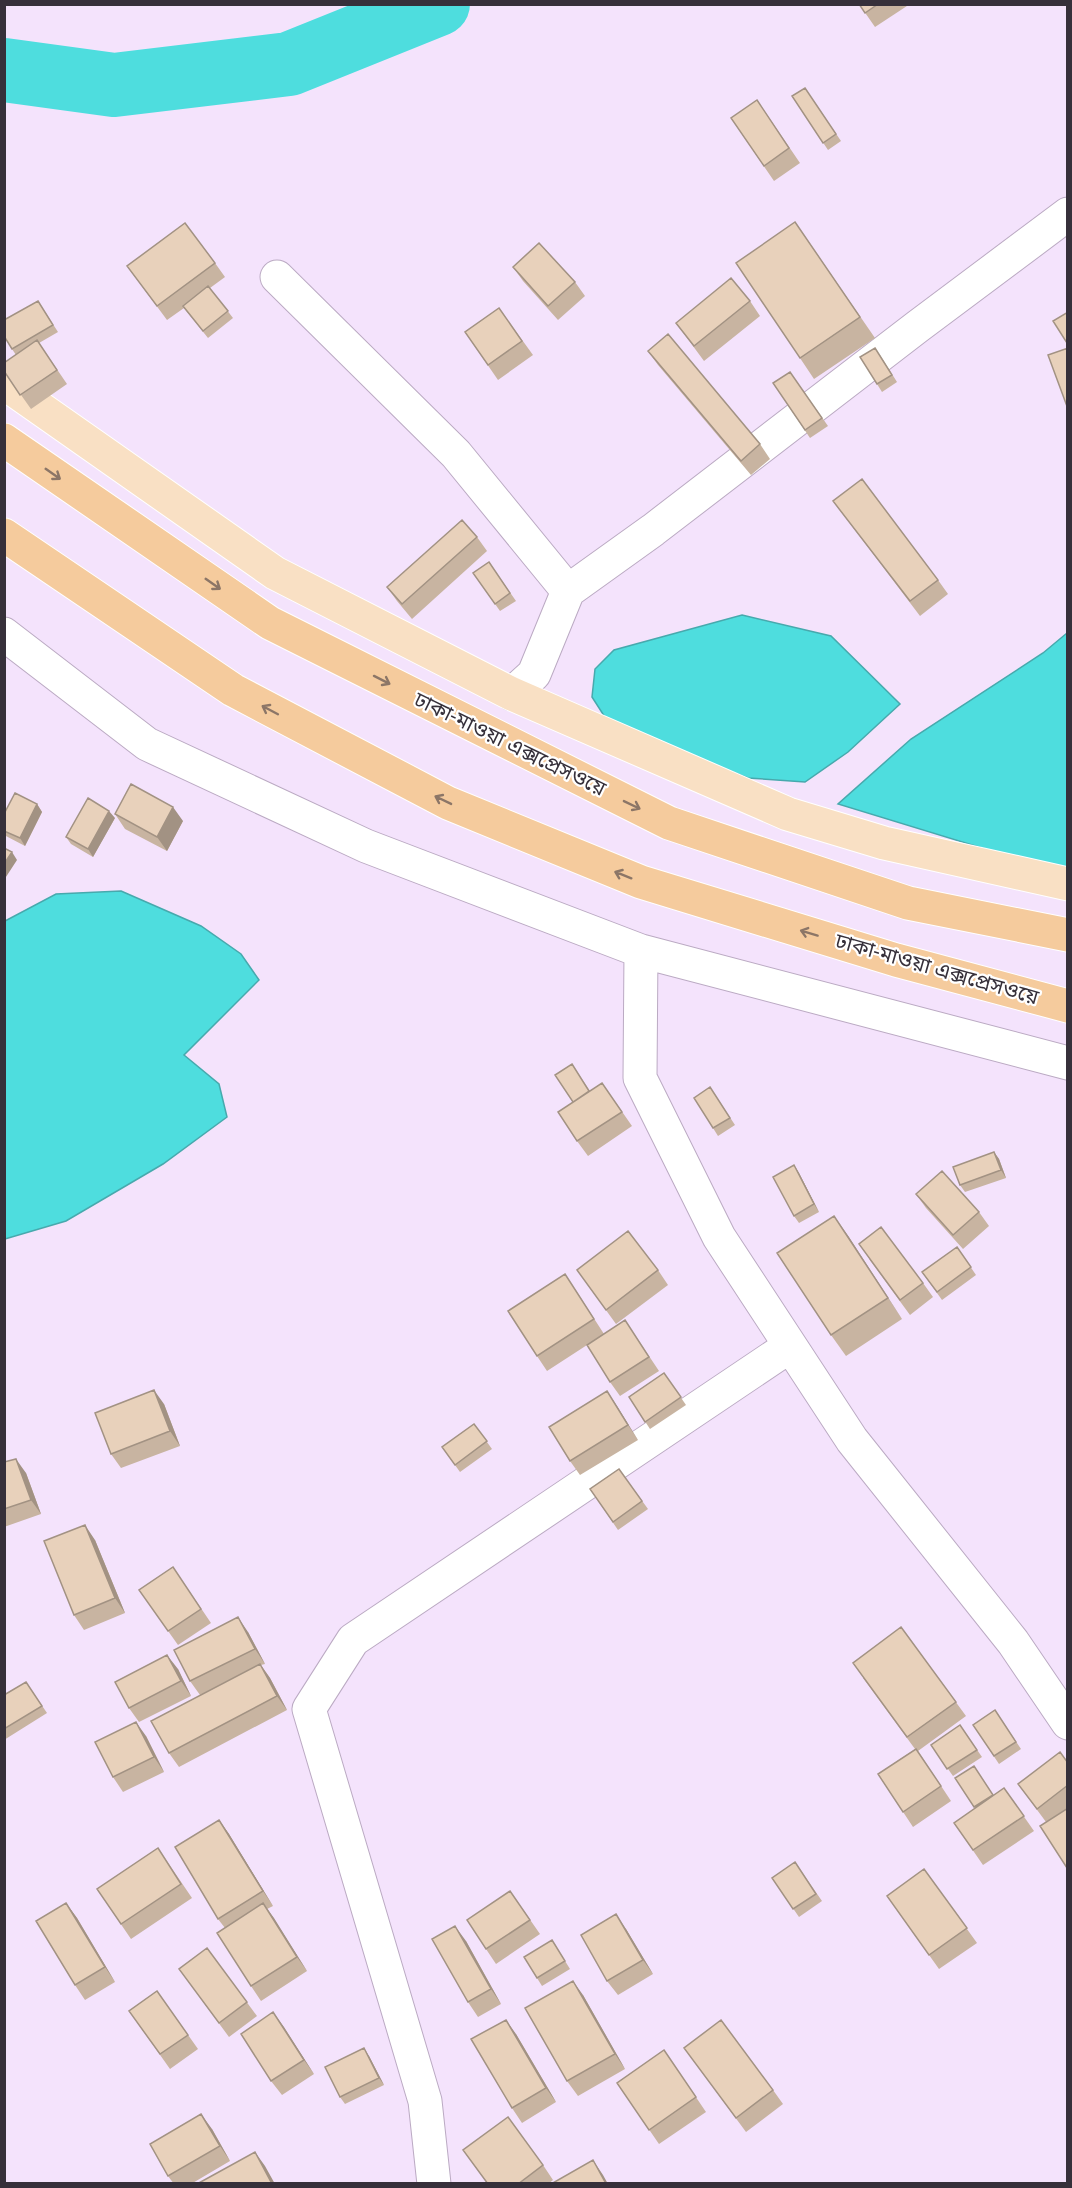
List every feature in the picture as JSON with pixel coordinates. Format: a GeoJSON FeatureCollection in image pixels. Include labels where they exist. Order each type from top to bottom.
{"type":"FeatureCollection","features":[{"type":"Feature","properties":{"kind":"highway","name":"ঢাকা-মাওয়া এক্সপ্রেসওয়ে"},"geometry":{"type":"LineString","coordinates":[[4,440],[270,623],[669,823],[908,903],[1068,935]]}},
{"type":"Feature","properties":{"kind":"highway","name":"ঢাকা-মাওয়া এক্সপ্রেসওয়ে"},"geometry":{"type":"LineString","coordinates":[[4,535],[233,690],[448,803],[641,882],[896,960],[1068,1006]]}},
{"type":"Feature","properties":{"kind":"main road"},"geometry":{"type":"LineString","coordinates":[[4,383],[275,573],[512,694],[788,814],[884,843],[1068,884]]}},
{"type":"Feature","properties":{"kind":"street"},"geometry":{"type":"LineString","coordinates":[[512,694],[534,674],[568,591],[653,530],[1068,214]]}},
{"type":"Feature","properties":{"kind":"street"},"geometry":{"type":"LineString","coordinates":[[276,278],[456,454],[568,591]]}},
{"type":"Feature","properties":{"kind":"street"},"geometry":{"type":"LineString","coordinates":[[4,634],[147,744],[366,846],[641,951],[1068,1063]]}},
{"type":"Feature","properties":{"kind":"street"},"geometry":{"type":"LineString","coordinates":[[641,951],[640,1078],[719,1238],[852,1440],[1013,1642],[1068,1723]]}},
{"type":"Feature","properties":{"kind":"street"},"geometry":{"type":"LineString","coordinates":[[434,2184],[426,2101],[309,1709],[353,1640],[790,1346]]}},
{"type":"Feature","properties":{"kind":"shaded area"},"geometry":{"type":"Polygon","coordinates":[[[742,615],[831,636],[900,704],[848,752],[805,782],[748,778],[651,742],[608,722],[592,697],[595,669],[614,650],[742,615]]]}},
{"type":"Feature","properties":{"kind":"shaded area"},"geometry":{"type":"Polygon","coordinates":[[[1067,633],[1067,871],[1054,870],[838,804],[911,739],[1043,653],[1067,633]]]}},
{"type":"Feature","properties":{"kind":"shaded area"},"geometry":{"type":"Polygon","coordinates":[[[121,891],[201,926],[241,954],[259,980],[184,1055],[219,1084],[227,1117],[163,1164],[66,1221],[5,1239],[5,921],[56,894],[121,891]]]}},
{"type":"Feature","properties":{"kind":"building"},"geometry":{"type":"Polygon","coordinates":[[[859,4],[878,4],[865,13],[859,4]]]}},
{"type":"Feature","properties":{"kind":"building"},"geometry":{"type":"Polygon","coordinates":[[[805,88],[836,134],[823,143],[792,96],[805,88]]]}},
{"type":"Feature","properties":{"kind":"building"},"geometry":{"type":"Polygon","coordinates":[[[757,100],[789,148],[764,166],[731,118],[757,100]]]}},
{"type":"Feature","properties":{"kind":"building"},"geometry":{"type":"Polygon","coordinates":[[[795,222],[860,317],[800,358],[736,263],[795,222]]]}},
{"type":"Feature","properties":{"kind":"building"},"geometry":{"type":"Polygon","coordinates":[[[185,223],[215,263],[157,306],[127,266],[185,223]]]}},
{"type":"Feature","properties":{"kind":"building"},"geometry":{"type":"Polygon","coordinates":[[[539,243],[575,282],[548,306],[513,267],[539,243]]]}},
{"type":"Feature","properties":{"kind":"building"},"geometry":{"type":"Polygon","coordinates":[[[731,278],[750,301],[694,346],[676,323],[731,278]]]}},
{"type":"Feature","properties":{"kind":"building"},"geometry":{"type":"Polygon","coordinates":[[[208,286],[228,311],[203,331],[183,306],[208,286]]]}},
{"type":"Feature","properties":{"kind":"building"},"geometry":{"type":"Polygon","coordinates":[[[38,301],[53,325],[12,349],[4,336],[4,320],[38,301]]]}},
{"type":"Feature","properties":{"kind":"building"},"geometry":{"type":"Polygon","coordinates":[[[499,308],[522,341],[488,365],[465,332],[499,308]]]}},
{"type":"Feature","properties":{"kind":"building"},"geometry":{"type":"Polygon","coordinates":[[[1068,312],[1068,343],[1067,343],[1053,321],[1068,312]]]}},
{"type":"Feature","properties":{"kind":"building"},"geometry":{"type":"Polygon","coordinates":[[[668,334],[760,444],[741,461],[648,351],[668,334]]]}},
{"type":"Feature","properties":{"kind":"building"},"geometry":{"type":"Polygon","coordinates":[[[37,340],[57,370],[20,395],[4,371],[4,363],[37,340]]]}},
{"type":"Feature","properties":{"kind":"building"},"geometry":{"type":"Polygon","coordinates":[[[875,348],[892,375],[877,384],[860,357],[875,348]]]}},
{"type":"Feature","properties":{"kind":"building"},"geometry":{"type":"Polygon","coordinates":[[[1068,348],[1068,409],[1048,355],[1068,348]]]}},
{"type":"Feature","properties":{"kind":"building"},"geometry":{"type":"Polygon","coordinates":[[[790,372],[822,418],[805,430],[773,383],[790,372]]]}},
{"type":"Feature","properties":{"kind":"building"},"geometry":{"type":"Polygon","coordinates":[[[862,479],[938,580],[910,601],[833,501],[862,479]]]}},
{"type":"Feature","properties":{"kind":"building"},"geometry":{"type":"Polygon","coordinates":[[[462,520],[477,537],[402,604],[387,587],[462,520]]]}},
{"type":"Feature","properties":{"kind":"building"},"geometry":{"type":"Polygon","coordinates":[[[489,562],[510,593],[495,604],[473,573],[489,562]]]}},
{"type":"Feature","properties":{"kind":"building"},"geometry":{"type":"Polygon","coordinates":[[[131,784],[173,807],[157,837],[115,814],[131,784]]]}},
{"type":"Feature","properties":{"kind":"building"},"geometry":{"type":"Polygon","coordinates":[[[15,793],[37,804],[20,838],[4,831],[4,814],[15,793]]]}},
{"type":"Feature","properties":{"kind":"building"},"geometry":{"type":"Polygon","coordinates":[[[88,798],[109,811],[88,849],[66,837],[88,798]]]}},
{"type":"Feature","properties":{"kind":"building"},"geometry":{"type":"Polygon","coordinates":[[[4,848],[12,852],[4,864],[4,848]]]}},
{"type":"Feature","properties":{"kind":"building"},"geometry":{"type":"Polygon","coordinates":[[[572,1064],[589,1091],[573,1102],[555,1075],[572,1064]]]}},
{"type":"Feature","properties":{"kind":"building"},"geometry":{"type":"Polygon","coordinates":[[[602,1083],[622,1112],[577,1141],[558,1112],[602,1083]]]}},
{"type":"Feature","properties":{"kind":"building"},"geometry":{"type":"Polygon","coordinates":[[[710,1087],[730,1118],[713,1128],[694,1098],[710,1087]]]}},
{"type":"Feature","properties":{"kind":"building"},"geometry":{"type":"Polygon","coordinates":[[[994,1152],[1001,1170],[960,1185],[953,1167],[994,1152]]]}},
{"type":"Feature","properties":{"kind":"building"},"geometry":{"type":"Polygon","coordinates":[[[794,1165],[814,1204],[794,1216],[773,1177],[794,1165]]]}},
{"type":"Feature","properties":{"kind":"building"},"geometry":{"type":"Polygon","coordinates":[[[942,1171],[979,1212],[953,1235],[916,1194],[942,1171]]]}},
{"type":"Feature","properties":{"kind":"building"},"geometry":{"type":"Polygon","coordinates":[[[834,1216],[888,1298],[831,1335],[777,1253],[834,1216]]]}},
{"type":"Feature","properties":{"kind":"building"},"geometry":{"type":"Polygon","coordinates":[[[881,1227],[923,1283],[900,1300],[859,1244],[881,1227]]]}},
{"type":"Feature","properties":{"kind":"building"},"geometry":{"type":"Polygon","coordinates":[[[628,1231],[658,1270],[606,1310],[577,1270],[628,1231]]]}},
{"type":"Feature","properties":{"kind":"building"},"geometry":{"type":"Polygon","coordinates":[[[957,1247],[971,1267],[937,1292],[922,1272],[957,1247]]]}},
{"type":"Feature","properties":{"kind":"building"},"geometry":{"type":"Polygon","coordinates":[[[565,1274],[594,1319],[537,1356],[508,1311],[565,1274]]]}},
{"type":"Feature","properties":{"kind":"building"},"geometry":{"type":"Polygon","coordinates":[[[625,1320],[649,1357],[610,1382],[587,1345],[625,1320]]]}},
{"type":"Feature","properties":{"kind":"building"},"geometry":{"type":"Polygon","coordinates":[[[664,1373],[681,1397],[645,1422],[629,1397],[664,1373]]]}},
{"type":"Feature","properties":{"kind":"building"},"geometry":{"type":"Polygon","coordinates":[[[154,1390],[170,1431],[111,1454],[95,1413],[154,1390]]]}},
{"type":"Feature","properties":{"kind":"building"},"geometry":{"type":"Polygon","coordinates":[[[607,1391],[628,1425],[570,1461],[549,1427],[607,1391]]]}},
{"type":"Feature","properties":{"kind":"building"},"geometry":{"type":"Polygon","coordinates":[[[474,1424],[487,1441],[455,1465],[442,1447],[474,1424]]]}},
{"type":"Feature","properties":{"kind":"building"},"geometry":{"type":"Polygon","coordinates":[[[16,1459],[31,1500],[4,1509],[4,1462],[16,1459]]]}},
{"type":"Feature","properties":{"kind":"building"},"geometry":{"type":"Polygon","coordinates":[[[619,1469],[642,1501],[613,1522],[590,1489],[619,1469]]]}},
{"type":"Feature","properties":{"kind":"building"},"geometry":{"type":"Polygon","coordinates":[[[85,1525],[115,1598],[74,1615],[44,1541],[85,1525]]]}},
{"type":"Feature","properties":{"kind":"building"},"geometry":{"type":"Polygon","coordinates":[[[173,1567],[201,1609],[168,1631],[139,1590],[173,1567]]]}},
{"type":"Feature","properties":{"kind":"building"},"geometry":{"type":"Polygon","coordinates":[[[238,1617],[255,1649],[190,1681],[174,1650],[238,1617]]]}},
{"type":"Feature","properties":{"kind":"building"},"geometry":{"type":"Polygon","coordinates":[[[901,1627],[956,1702],[907,1737],[853,1663],[901,1627]]]}},
{"type":"Feature","properties":{"kind":"building"},"geometry":{"type":"Polygon","coordinates":[[[167,1655],[181,1681],[129,1708],[115,1682],[167,1655]]]}},
{"type":"Feature","properties":{"kind":"building"},"geometry":{"type":"Polygon","coordinates":[[[260,1664],[277,1696],[169,1753],[151,1721],[260,1664]]]}},
{"type":"Feature","properties":{"kind":"building"},"geometry":{"type":"Polygon","coordinates":[[[26,1682],[42,1706],[4,1729],[4,1695],[26,1682]]]}},
{"type":"Feature","properties":{"kind":"building"},"geometry":{"type":"Polygon","coordinates":[[[995,1710],[1016,1742],[994,1756],[973,1725],[995,1710]]]}},
{"type":"Feature","properties":{"kind":"building"},"geometry":{"type":"Polygon","coordinates":[[[136,1722],[154,1757],[113,1777],[95,1742],[136,1722]]]}},
{"type":"Feature","properties":{"kind":"building"},"geometry":{"type":"Polygon","coordinates":[[[960,1725],[977,1750],[947,1769],[931,1745],[960,1725]]]}},
{"type":"Feature","properties":{"kind":"building"},"geometry":{"type":"Polygon","coordinates":[[[916,1749],[941,1786],[903,1812],[878,1774],[916,1749]]]}},
{"type":"Feature","properties":{"kind":"building"},"geometry":{"type":"Polygon","coordinates":[[[1060,1752],[1068,1763],[1068,1785],[1037,1809],[1018,1784],[1060,1752]]]}},
{"type":"Feature","properties":{"kind":"building"},"geometry":{"type":"Polygon","coordinates":[[[974,1766],[993,1795],[974,1807],[955,1778],[974,1766]]]}},
{"type":"Feature","properties":{"kind":"building"},"geometry":{"type":"Polygon","coordinates":[[[1004,1788],[1024,1816],[973,1850],[954,1823],[1004,1788]]]}},
{"type":"Feature","properties":{"kind":"building"},"geometry":{"type":"Polygon","coordinates":[[[1068,1808],[1068,1868],[1067,1868],[1040,1826],[1068,1808]]]}},
{"type":"Feature","properties":{"kind":"building"},"geometry":{"type":"Polygon","coordinates":[[[219,1820],[263,1891],[218,1919],[175,1847],[219,1820]]]}},
{"type":"Feature","properties":{"kind":"building"},"geometry":{"type":"Polygon","coordinates":[[[158,1848],[181,1884],[121,1924],[97,1889],[158,1848]]]}},
{"type":"Feature","properties":{"kind":"building"},"geometry":{"type":"Polygon","coordinates":[[[795,1862],[816,1894],[793,1909],[772,1878],[795,1862]]]}},
{"type":"Feature","properties":{"kind":"building"},"geometry":{"type":"Polygon","coordinates":[[[924,1869],[967,1928],[929,1955],[887,1896],[924,1869]]]}},
{"type":"Feature","properties":{"kind":"building"},"geometry":{"type":"Polygon","coordinates":[[[510,1891],[530,1920],[486,1949],[467,1920],[510,1891]]]}},
{"type":"Feature","properties":{"kind":"building"},"geometry":{"type":"Polygon","coordinates":[[[66,1903],[105,1967],[75,1985],[36,1921],[66,1903]]]}},
{"type":"Feature","properties":{"kind":"building"},"geometry":{"type":"Polygon","coordinates":[[[263,1903],[297,1957],[251,1986],[217,1933],[263,1903]]]}},
{"type":"Feature","properties":{"kind":"building"},"geometry":{"type":"Polygon","coordinates":[[[616,1914],[643,1960],[607,1981],[581,1935],[616,1914]]]}},
{"type":"Feature","properties":{"kind":"building"},"geometry":{"type":"Polygon","coordinates":[[[455,1926],[491,1989],[468,2002],[432,1939],[455,1926]]]}},
{"type":"Feature","properties":{"kind":"building"},"geometry":{"type":"Polygon","coordinates":[[[552,1940],[565,1961],[537,1978],[524,1957],[552,1940]]]}},
{"type":"Feature","properties":{"kind":"building"},"geometry":{"type":"Polygon","coordinates":[[[207,1948],[247,2002],[219,2023],[179,1969],[207,1948]]]}},
{"type":"Feature","properties":{"kind":"building"},"geometry":{"type":"Polygon","coordinates":[[[573,1981],[615,2054],[567,2081],[525,2008],[573,1981]]]}},
{"type":"Feature","properties":{"kind":"building"},"geometry":{"type":"Polygon","coordinates":[[[157,1991],[188,2035],[160,2054],[129,2011],[157,1991]]]}},
{"type":"Feature","properties":{"kind":"building"},"geometry":{"type":"Polygon","coordinates":[[[273,2012],[304,2060],[271,2081],[241,2034],[273,2012]]]}},
{"type":"Feature","properties":{"kind":"building"},"geometry":{"type":"Polygon","coordinates":[[[506,2020],[546,2088],[512,2108],[471,2039],[506,2020]]]}},
{"type":"Feature","properties":{"kind":"building"},"geometry":{"type":"Polygon","coordinates":[[[721,2020],[773,2090],[736,2118],[684,2048],[721,2020]]]}},
{"type":"Feature","properties":{"kind":"building"},"geometry":{"type":"Polygon","coordinates":[[[364,2048],[379,2078],[340,2097],[325,2067],[364,2048]]]}},
{"type":"Feature","properties":{"kind":"building"},"geometry":{"type":"Polygon","coordinates":[[[664,2050],[696,2097],[649,2130],[617,2083],[664,2050]]]}},
{"type":"Feature","properties":{"kind":"building"},"geometry":{"type":"Polygon","coordinates":[[[201,2114],[220,2146],[168,2176],[150,2144],[201,2114]]]}},
{"type":"Feature","properties":{"kind":"building"},"geometry":{"type":"Polygon","coordinates":[[[508,2117],[543,2165],[518,2184],[488,2184],[463,2150],[508,2117]]]}},
{"type":"Feature","properties":{"kind":"building"},"geometry":{"type":"Polygon","coordinates":[[[255,2152],[272,2184],[197,2184],[255,2152]]]}},
{"type":"Feature","properties":{"kind":"building"},"geometry":{"type":"Polygon","coordinates":[[[593,2160],[605,2182],[603,2184],[551,2184],[593,2160]]]}},
{"type":"Feature","properties":{"kind":"waterway"},"geometry":{"type":"LineString","coordinates":[[4,70],[114,85],[289,64],[438,4]]}}]}
